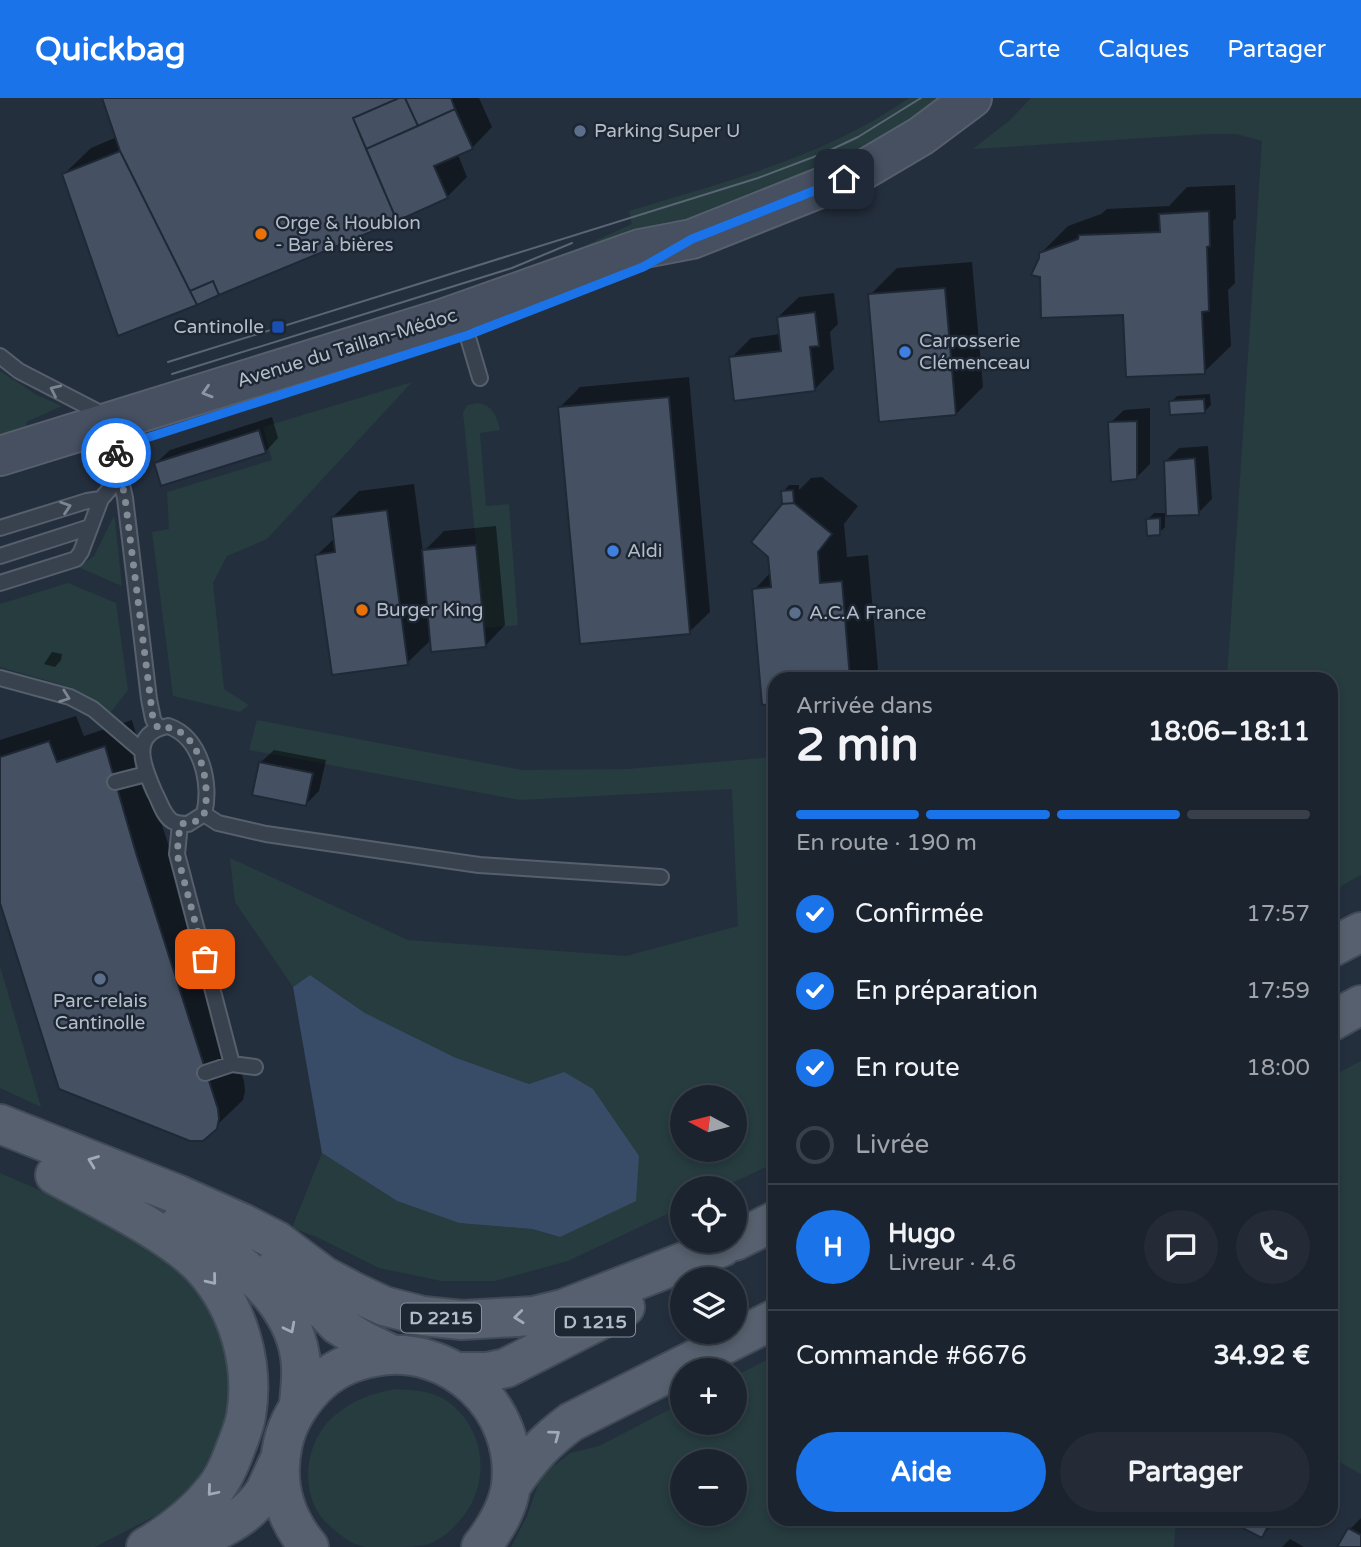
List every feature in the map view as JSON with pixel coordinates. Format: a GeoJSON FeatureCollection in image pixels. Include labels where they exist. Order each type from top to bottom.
{"type":"FeatureCollection","features":[{"type":"Feature","properties":{"kind":"main road"},"geometry":{"type":"LineString","coordinates":[[1338,944],[1361,932]]}},
{"type":"Feature","properties":{"kind":"main road"},"geometry":{"type":"LineString","coordinates":[[1338,1018],[1361,1005]]}},
{"type":"Feature","properties":{"kind":"main road","name":"D 2215"},"geometry":{"type":"LineString","coordinates":[[0,1124],[179,1195],[277,1241],[324,1276],[384,1306],[423,1316],[462,1320],[534,1316],[563,1309],[705,1253]]}},
{"type":"Feature","properties":{"kind":"main road"},"geometry":{"type":"LineString","coordinates":[[0,1152],[55,1175],[132,1201],[177,1222],[213,1243],[242,1267],[259,1283],[290,1325],[300,1357],[302,1377],[299,1405]]}},
{"type":"Feature","properties":{"kind":"main road"},"geometry":{"type":"LineString","coordinates":[[55,1175],[166,1239],[201,1266],[220,1290],[236,1322],[246,1358],[249,1388],[246,1418],[233,1456],[216,1488],[168,1534],[146,1547]]}},
{"type":"Feature","properties":{"kind":"main road","name":"D 2215"},"geometry":{"type":"LineString","coordinates":[[179,1195],[268,1258],[303,1288],[338,1325],[391,1353]]}},
{"type":"Feature","properties":{"kind":"main road","name":"D 1215"},"geometry":{"type":"LineString","coordinates":[[747,1235],[768,1224]]}},
{"type":"Feature","properties":{"kind":"main road","name":"D 1215"},"geometry":{"type":"LineString","coordinates":[[459,1372],[487,1372],[506,1368],[529,1358],[638,1299],[714,1253]]}},
{"type":"Feature","properties":{"kind":"main road"},"geometry":{"type":"LineString","coordinates":[[481,1547],[499,1523],[511,1486],[538,1449],[571,1422],[768,1323]]}},
{"type":"Feature","properties":{"kind":"main road"},"geometry":{"type":"LineString","coordinates":[[184,1547],[238,1520],[252,1507],[264,1492],[279,1461],[285,1431],[299,1405],[323,1378],[355,1360],[391,1353],[426,1358],[459,1372],[484,1394],[501,1422],[510,1454],[511,1486]]}},
{"type":"Feature","properties":{"kind":"main road"},"geometry":{"type":"LineString","coordinates":[[279,1461],[281,1496],[295,1530],[309,1547]]}},
{"type":"Feature","properties":{"kind":"street","name":"Avenue du Taillan-Médoc"},"geometry":{"type":"LineString","coordinates":[[0,484],[115,449],[464,324],[640,249],[692,239],[860,172],[921,136],[972,98]]}},
{"type":"Feature","properties":{"kind":"street","name":"Avenue du Taillan-Médoc"},"geometry":{"type":"LineString","coordinates":[[0,456],[115,449]]}},
{"type":"Feature","properties":{"kind":"lane"},"geometry":{"type":"LineString","coordinates":[[464,324],[480,378]]}},
{"type":"Feature","properties":{"kind":"lane"},"geometry":{"type":"LineString","coordinates":[[0,356],[27,376],[104,415],[115,449],[149,699],[153,719],[158,728]]}},
{"type":"Feature","properties":{"kind":"lane"},"geometry":{"type":"LineString","coordinates":[[0,583],[75,559],[81,552],[102,499],[115,449]]}},
{"type":"Feature","properties":{"kind":"lane"},"geometry":{"type":"LineString","coordinates":[[0,528],[87,500],[102,499]]}},
{"type":"Feature","properties":{"kind":"lane"},"geometry":{"type":"LineString","coordinates":[[0,555],[90,527]]}},
{"type":"Feature","properties":{"kind":"lane"},"geometry":{"type":"LineString","coordinates":[[0,678],[69,697],[93,709],[141,750]]}},
{"type":"Feature","properties":{"kind":"lane"},"geometry":{"type":"LineString","coordinates":[[168,726],[190,741],[203,769],[206,786],[204,814],[197,821],[180,824],[172,821],[165,814],[146,774],[141,750],[158,728],[168,726]]}},
{"type":"Feature","properties":{"kind":"lane"},"geometry":{"type":"LineString","coordinates":[[115,782],[146,774]]}},
{"type":"Feature","properties":{"kind":"lane"},"geometry":{"type":"LineString","coordinates":[[204,814],[218,823],[266,834],[479,865],[661,877]]}},
{"type":"Feature","properties":{"kind":"lane"},"geometry":{"type":"LineString","coordinates":[[180,824],[177,854],[232,1064]]}},
{"type":"Feature","properties":{"kind":"lane"},"geometry":{"type":"LineString","coordinates":[[205,1073],[232,1064],[255,1068]]}},
{"type":"Feature","properties":{"kind":"green space"},"geometry":{"type":"Polygon","coordinates":[[[909,98],[942,98],[899,129],[829,166],[637,238],[542,265],[632,224],[629,211],[738,178],[809,152],[877,119],[909,98]]]}},
{"type":"Feature","properties":{"kind":"green space"},"geometry":{"type":"Polygon","coordinates":[[[1031,98],[1361,98],[1361,875],[1338,888],[1338,672],[1227,672],[1262,141],[1236,134],[1208,134],[973,149],[1010,120],[1031,98]]]}},
{"type":"Feature","properties":{"kind":"green space"},"geometry":{"type":"Polygon","coordinates":[[[0,371],[37,395],[62,406],[26,422],[30,436],[0,446],[0,371]]]}},
{"type":"Feature","properties":{"kind":"green space"},"geometry":{"type":"Polygon","coordinates":[[[412,382],[267,539],[227,556],[213,583],[224,689],[249,705],[240,712],[173,696],[152,532],[169,529],[167,492],[272,460],[263,427],[412,382]]]}},
{"type":"Feature","properties":{"kind":"green space"},"geometry":{"type":"Polygon","coordinates":[[[477,403],[487,406],[493,412],[500,430],[480,433],[486,506],[509,504],[518,625],[484,628],[463,412],[468,405],[477,403]]]}},
{"type":"Feature","properties":{"kind":"green space"},"geometry":{"type":"Polygon","coordinates":[[[114,516],[122,586],[78,567],[94,556],[114,516]]]}},
{"type":"Feature","properties":{"kind":"green space"},"geometry":{"type":"Polygon","coordinates":[[[68,583],[116,603],[128,690],[110,713],[73,688],[0,667],[0,604],[68,583]]]}},
{"type":"Feature","properties":{"kind":"green space"},"geometry":{"type":"Polygon","coordinates":[[[257,720],[522,770],[628,769],[768,758],[768,1166],[747,1176],[670,1176],[670,1213],[568,1261],[495,1281],[441,1281],[379,1268],[317,1237],[292,1228],[322,1153],[397,1201],[459,1223],[532,1229],[559,1237],[564,1072],[529,1084],[454,1057],[365,1013],[310,975],[293,987],[235,902],[230,858],[408,940],[626,956],[738,926],[732,789],[520,800],[249,750],[257,720]]]}},
{"type":"Feature","properties":{"kind":"green space"},"geometry":{"type":"Polygon","coordinates":[[[0,966],[41,1107],[0,1088],[0,966]]]}},
{"type":"Feature","properties":{"kind":"green space"},"geometry":{"type":"Polygon","coordinates":[[[1361,1061],[1361,1474],[1338,1461],[1338,1073],[1361,1061]]]}},
{"type":"Feature","properties":{"kind":"green space"},"geometry":{"type":"Polygon","coordinates":[[[0,1173],[95,1214],[175,1266],[206,1299],[222,1343],[232,1389],[225,1436],[202,1479],[167,1510],[95,1547],[0,1547],[0,1173]]]}},
{"type":"Feature","properties":{"kind":"green space"},"geometry":{"type":"Polygon","coordinates":[[[768,1360],[768,1526],[1176,1526],[1174,1547],[511,1547],[527,1516],[541,1476],[570,1453],[599,1446],[670,1409],[670,1435],[747,1435],[747,1370],[768,1360]]]}},
{"type":"Feature","properties":{"kind":"green space"},"geometry":{"type":"Polygon","coordinates":[[[396,1389],[436,1395],[459,1412],[476,1439],[480,1454],[478,1485],[465,1514],[449,1532],[434,1542],[410,1547],[365,1547],[341,1536],[319,1514],[312,1500],[308,1470],[316,1441],[334,1416],[363,1398],[396,1389]]]}},
{"type":"Feature","properties":{"kind":"water"},"geometry":{"type":"Polygon","coordinates":[[[310,975],[365,1013],[454,1057],[529,1084],[564,1072],[593,1089],[639,1156],[636,1201],[560,1237],[532,1229],[459,1223],[397,1201],[322,1153],[293,987],[310,975]]]}},
{"type":"Feature","properties":{"kind":"building"},"geometry":{"type":"Polygon","coordinates":[[[102,98],[399,98],[353,118],[397,221],[219,295],[213,281],[190,291],[120,151],[102,98]]]}},
{"type":"Feature","properties":{"kind":"building"},"geometry":{"type":"Polygon","coordinates":[[[399,98],[405,98],[418,126],[366,149],[353,118],[399,98]]]}},
{"type":"Feature","properties":{"kind":"building"},"geometry":{"type":"Polygon","coordinates":[[[405,98],[451,98],[455,109],[418,126],[405,98]]]}},
{"type":"Feature","properties":{"kind":"building"},"geometry":{"type":"Polygon","coordinates":[[[455,109],[473,149],[434,166],[448,198],[397,221],[366,149],[455,109]]]}},
{"type":"Feature","properties":{"kind":"building"},"geometry":{"type":"Polygon","coordinates":[[[120,151],[197,305],[118,336],[62,174],[120,151]]]}},
{"type":"Feature","properties":{"kind":"building"},"geometry":{"type":"Polygon","coordinates":[[[1209,211],[1209,311],[1202,312],[1205,374],[1126,377],[1123,315],[1041,318],[1040,277],[1031,275],[1039,253],[1078,239],[1079,235],[1160,232],[1159,214],[1209,211]]]}},
{"type":"Feature","properties":{"kind":"building"},"geometry":{"type":"Polygon","coordinates":[[[213,281],[219,295],[197,305],[190,291],[213,281]]]}},
{"type":"Feature","properties":{"kind":"building"},"geometry":{"type":"Polygon","coordinates":[[[945,288],[956,415],[879,422],[868,294],[945,288]]]}},
{"type":"Feature","properties":{"kind":"building"},"geometry":{"type":"Polygon","coordinates":[[[815,312],[819,346],[810,347],[815,391],[734,401],[729,357],[781,351],[777,317],[815,312]]]}},
{"type":"Feature","properties":{"kind":"building"},"geometry":{"type":"Polygon","coordinates":[[[669,397],[690,634],[580,644],[558,407],[669,397]]]}},
{"type":"Feature","properties":{"kind":"building"},"geometry":{"type":"Polygon","coordinates":[[[1204,399],[1205,413],[1170,415],[1169,401],[1204,399]]]}},
{"type":"Feature","properties":{"kind":"building"},"geometry":{"type":"Polygon","coordinates":[[[1137,421],[1137,479],[1111,482],[1108,422],[1137,421]]]}},
{"type":"Feature","properties":{"kind":"building"},"geometry":{"type":"Polygon","coordinates":[[[259,430],[266,453],[161,486],[154,463],[259,430]]]}},
{"type":"Feature","properties":{"kind":"building"},"geometry":{"type":"Polygon","coordinates":[[[1195,458],[1199,515],[1166,516],[1164,461],[1195,458]]]}},
{"type":"Feature","properties":{"kind":"building"},"geometry":{"type":"Polygon","coordinates":[[[793,490],[794,503],[782,504],[781,491],[793,490]]]}},
{"type":"Feature","properties":{"kind":"building"},"geometry":{"type":"Polygon","coordinates":[[[794,503],[832,534],[818,552],[820,583],[842,581],[849,672],[768,672],[768,705],[762,705],[752,589],[771,587],[768,557],[751,542],[782,504],[794,503]]]}},
{"type":"Feature","properties":{"kind":"building","name":"Burger King"},"geometry":{"type":"Polygon","coordinates":[[[387,510],[408,665],[332,675],[315,555],[335,552],[331,517],[387,510]]]}},
{"type":"Feature","properties":{"kind":"building"},"geometry":{"type":"Polygon","coordinates":[[[1160,518],[1160,535],[1147,536],[1146,519],[1160,518]]]}},
{"type":"Feature","properties":{"kind":"building"},"geometry":{"type":"Polygon","coordinates":[[[476,545],[486,647],[431,652],[422,550],[476,545]]]}},
{"type":"Feature","properties":{"kind":"building","name":"Parc-relais Cantinolle"},"geometry":{"type":"Polygon","coordinates":[[[49,741],[57,762],[105,746],[136,853],[218,1109],[217,1129],[203,1141],[190,1141],[59,1089],[0,903],[0,757],[49,741]]]}},
{"type":"Feature","properties":{"kind":"building"},"geometry":{"type":"Polygon","coordinates":[[[259,762],[313,773],[306,806],[252,795],[259,762]]]}},
{"type":"Feature","properties":{"kind":"building"},"geometry":{"type":"Polygon","coordinates":[[[1239,1526],[1268,1526],[1262,1538],[1239,1526]]]}},
{"type":"Feature","properties":{"kind":"building"},"geometry":{"type":"Polygon","coordinates":[[[1348,1528],[1361,1535],[1361,1547],[1337,1547],[1348,1528]]]}},
{"type":"Feature","properties":{"kind":"tram line"},"geometry":{"type":"LineString","coordinates":[[168,362],[758,178],[858,137],[921,98]]}},
{"type":"Feature","properties":{"kind":"tram line"},"geometry":{"type":"LineString","coordinates":[[172,374],[512,268],[572,243]]}},
{"type":"Feature","properties":{"kind":"way so far"},"geometry":{"type":"LineString","coordinates":[[116,453],[125,498],[153,719],[158,728],[168,726],[190,741],[203,769],[206,786],[204,814],[197,821],[180,824],[177,854],[205,959]]}},
{"type":"Feature","properties":{"kind":"place","name":"Parking Super U"},"geometry":{"type":"Point","coordinates":[580,131]}},
{"type":"Feature","properties":{"kind":"place","name":"Orge & Houblon - Bar à bières"},"geometry":{"type":"Point","coordinates":[261,234]}},
{"type":"Feature","properties":{"kind":"place","name":"Cantinolle"},"geometry":{"type":"Point","coordinates":[278,327]}},
{"type":"Feature","properties":{"kind":"place","name":"Carrosserie Clémenceau"},"geometry":{"type":"Point","coordinates":[905,352]}},
{"type":"Feature","properties":{"kind":"place","name":"Aldi"},"geometry":{"type":"Point","coordinates":[613,551]}},
{"type":"Feature","properties":{"kind":"place","name":"Burger King"},"geometry":{"type":"Point","coordinates":[362,610]}},
{"type":"Feature","properties":{"kind":"place","name":"A.C.A France"},"geometry":{"type":"Point","coordinates":[795,613]}},
{"type":"Feature","properties":{"kind":"place","name":"Parc-relais Cantinolle"},"geometry":{"type":"Point","coordinates":[100,979]}},
{"type":"Feature","properties":{"kind":"route"},"geometry":{"type":"LineString","coordinates":[[116,453],[115,448],[468,335],[643,267],[692,239],[844,179]]}}]}
